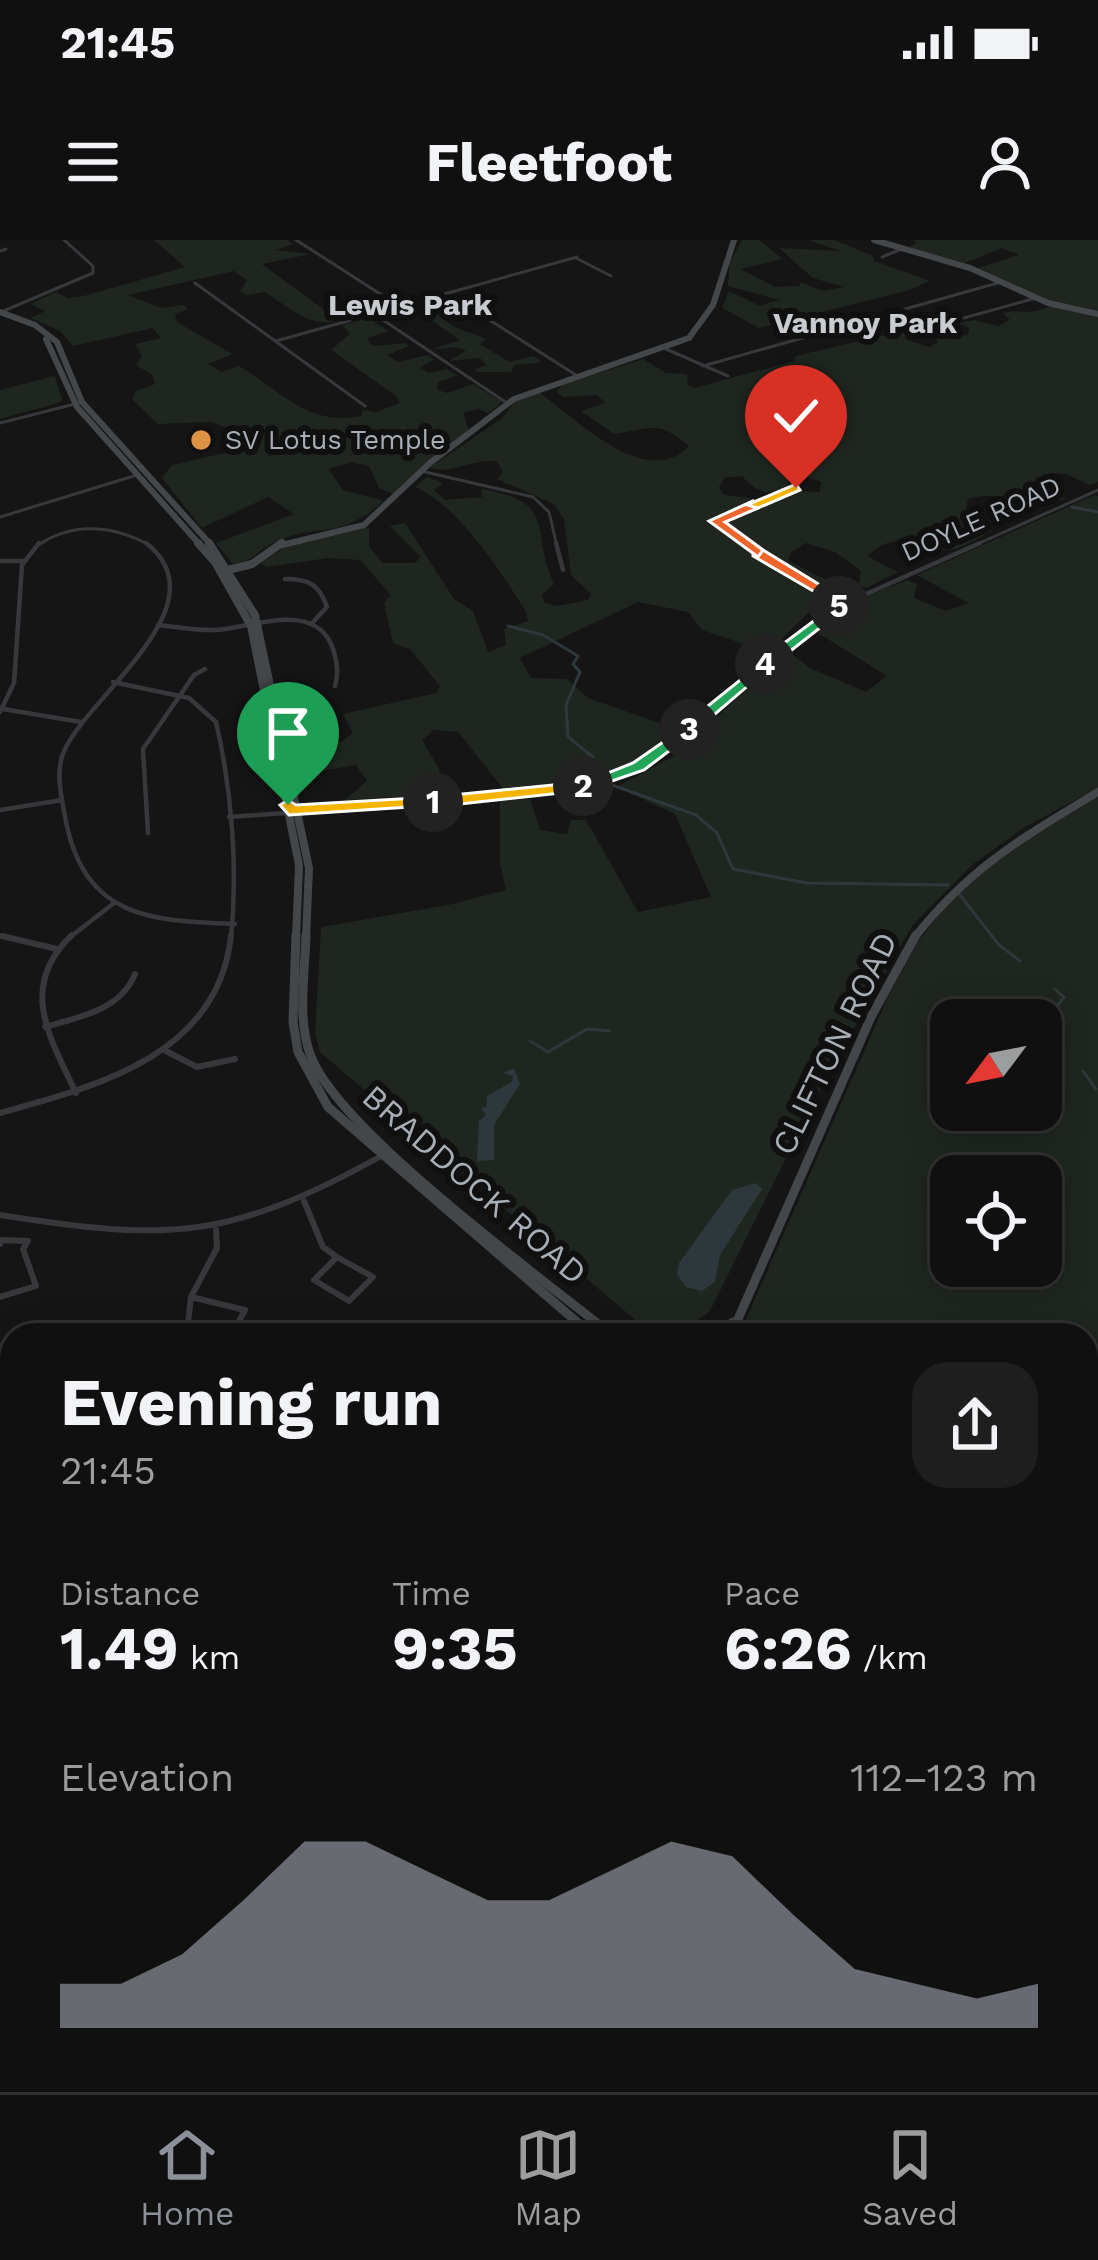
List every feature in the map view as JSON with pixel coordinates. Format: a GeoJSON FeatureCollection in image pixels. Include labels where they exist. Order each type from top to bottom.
{"type":"FeatureCollection","features":[{"type":"Feature","properties":{"kind":"main road"},"geometry":{"type":"LineString","coordinates":[[227,571],[256,562],[282,543],[359,527],[507,403],[666,349],[703,326],[719,296],[722,263],[734,240]]}},
{"type":"Feature","properties":{"kind":"main road"},"geometry":{"type":"LineString","coordinates":[[874,240],[1036,298],[1098,314]]}},
{"type":"Feature","properties":{"kind":"main road","name":"BRADDOCK ROAD"},"geometry":{"type":"LineString","coordinates":[[0,313],[42,329],[57,342],[79,403],[137,475],[227,571]]}},
{"type":"Feature","properties":{"kind":"main road","name":"BRADDOCK ROAD"},"geometry":{"type":"LineString","coordinates":[[79,403],[227,571],[255,625],[311,893],[303,1018],[309,1051],[333,1096],[598,1323]]}},
{"type":"Feature","properties":{"kind":"main road","name":"CLIFTON ROAD"},"geometry":{"type":"LineString","coordinates":[[733,1322],[910,943],[946,898],[995,853],[1052,815],[1098,792]]}},
{"type":"Feature","properties":{"kind":"main road","name":"BRADDOCK ROAD"},"geometry":{"type":"LineString","coordinates":[[293,810],[301,896],[293,1022],[298,1052],[328,1107],[578,1323]]}},
{"type":"Feature","properties":{"kind":"street"},"geometry":{"type":"LineString","coordinates":[[0,313],[93,273],[93,266],[64,240]]}},
{"type":"Feature","properties":{"kind":"street"},"geometry":{"type":"LineString","coordinates":[[296,240],[399,307]]}},
{"type":"Feature","properties":{"kind":"street"},"geometry":{"type":"LineString","coordinates":[[882,257],[904,248]]}},
{"type":"Feature","properties":{"kind":"street"},"geometry":{"type":"LineString","coordinates":[[276,341],[577,258],[611,276]]}},
{"type":"Feature","properties":{"kind":"street"},"geometry":{"type":"LineString","coordinates":[[704,365],[1001,282]]}},
{"type":"Feature","properties":{"kind":"street"},"geometry":{"type":"LineString","coordinates":[[195,283],[364,406]]}},
{"type":"Feature","properties":{"kind":"street"},"geometry":{"type":"LineString","coordinates":[[447,293],[579,377]]}},
{"type":"Feature","properties":{"kind":"street"},"geometry":{"type":"LineString","coordinates":[[924,329],[1036,298]]}},
{"type":"Feature","properties":{"kind":"street"},"geometry":{"type":"LineString","coordinates":[[374,314],[507,403]]}},
{"type":"Feature","properties":{"kind":"street"},"geometry":{"type":"LineString","coordinates":[[666,349],[728,376]]}},
{"type":"Feature","properties":{"kind":"street"},"geometry":{"type":"LineString","coordinates":[[0,423],[79,403]]}},
{"type":"Feature","properties":{"kind":"street"},"geometry":{"type":"LineString","coordinates":[[422,471],[533,497],[549,512],[563,570]]}},
{"type":"Feature","properties":{"kind":"street"},"geometry":{"type":"LineString","coordinates":[[0,518],[137,475]]}},
{"type":"Feature","properties":{"kind":"street"},"geometry":{"type":"LineString","coordinates":[[796,488],[716,521],[769,560],[844,604]]}},
{"type":"Feature","properties":{"kind":"street","name":"DOYLE ROAD"},"geometry":{"type":"LineString","coordinates":[[229,817],[537,795],[611,778],[664,750],[844,604],[1098,490]]}},
{"type":"Feature","properties":{"kind":"street"},"geometry":{"type":"LineString","coordinates":[[81,722],[2,711],[12,691],[23,561],[41,543],[73,532],[105,529],[142,537],[165,559],[173,576],[174,596],[158,625],[81,722],[60,759],[62,800],[77,868],[114,903],[169,922],[236,924]]}},
{"type":"Feature","properties":{"kind":"street"},"geometry":{"type":"LineString","coordinates":[[0,561],[23,561]]}},
{"type":"Feature","properties":{"kind":"street"},"geometry":{"type":"LineString","coordinates":[[285,579],[301,578],[321,589],[327,608],[312,623]]}},
{"type":"Feature","properties":{"kind":"street"},"geometry":{"type":"LineString","coordinates":[[158,625],[201,630],[312,623],[331,638],[339,677],[335,686]]}},
{"type":"Feature","properties":{"kind":"street"},"geometry":{"type":"LineString","coordinates":[[4,656],[16,655]]}},
{"type":"Feature","properties":{"kind":"street"},"geometry":{"type":"LineString","coordinates":[[148,833],[143,749],[194,675],[206,669]]}},
{"type":"Feature","properties":{"kind":"street"},"geometry":{"type":"LineString","coordinates":[[0,1113],[121,1076],[164,1050],[196,1022],[219,991],[231,962],[238,895],[216,722],[202,705],[180,694],[113,682]]}},
{"type":"Feature","properties":{"kind":"street"},"geometry":{"type":"LineString","coordinates":[[0,810],[62,800]]}},
{"type":"Feature","properties":{"kind":"street"},"geometry":{"type":"LineString","coordinates":[[76,1093],[45,1027],[40,987],[57,949],[114,903]]}},
{"type":"Feature","properties":{"kind":"street"},"geometry":{"type":"LineString","coordinates":[[2,936],[57,949]]}},
{"type":"Feature","properties":{"kind":"street"},"geometry":{"type":"LineString","coordinates":[[45,1027],[112,1002],[131,987],[134,974]]}},
{"type":"Feature","properties":{"kind":"street"},"geometry":{"type":"LineString","coordinates":[[164,1050],[197,1066],[235,1059]]}},
{"type":"Feature","properties":{"kind":"street"},"geometry":{"type":"LineString","coordinates":[[0,1215],[39,1224],[150,1234],[216,1230],[304,1201],[391,1150]]}},
{"type":"Feature","properties":{"kind":"street"},"geometry":{"type":"LineString","coordinates":[[304,1201],[322,1247],[373,1277],[349,1301],[314,1280],[337,1257]]}},
{"type":"Feature","properties":{"kind":"street"},"geometry":{"type":"LineString","coordinates":[[0,1298],[36,1286],[23,1249],[39,1224]]}},
{"type":"Feature","properties":{"kind":"street"},"geometry":{"type":"LineString","coordinates":[[188,1323],[191,1297],[217,1248],[216,1230]]}},
{"type":"Feature","properties":{"kind":"street"},"geometry":{"type":"LineString","coordinates":[[0,1244],[1,1240],[28,1241]]}},
{"type":"Feature","properties":{"kind":"street"},"geometry":{"type":"LineString","coordinates":[[191,1297],[245,1310],[238,1323]]}},
{"type":"Feature","properties":{"kind":"shaded area"},"geometry":{"type":"Polygon","coordinates":[[[154,240],[287,240],[293,244],[275,250],[311,254],[262,264],[339,321],[308,319],[265,292],[246,295],[240,291],[247,280],[234,271],[128,295],[161,308],[183,305],[188,309],[175,314],[177,322],[232,354],[208,364],[221,372],[239,366],[296,405],[326,416],[376,412],[400,403],[331,350],[350,334],[342,325],[368,318],[389,331],[367,338],[372,346],[405,343],[409,346],[387,355],[398,362],[428,355],[434,360],[420,368],[429,373],[447,369],[457,375],[438,382],[437,390],[448,393],[473,384],[502,402],[488,413],[478,409],[463,413],[469,431],[394,494],[379,488],[369,466],[352,462],[328,469],[343,490],[384,501],[353,522],[291,536],[232,563],[216,543],[294,514],[268,497],[202,528],[162,478],[172,465],[237,450],[243,435],[212,422],[158,424],[132,399],[136,391],[155,384],[153,375],[136,365],[142,356],[135,344],[161,338],[153,328],[73,346],[60,331],[31,318],[45,311],[30,304],[56,292],[68,298],[84,296],[185,267],[154,240]]]}},
{"type":"Feature","properties":{"kind":"shaded area"},"geometry":{"type":"Polygon","coordinates":[[[742,240],[759,240],[783,259],[741,269],[775,287],[801,282],[823,291],[844,287],[813,278],[779,248],[840,251],[809,240],[834,240],[873,256],[874,261],[930,281],[759,328],[722,308],[729,291],[760,306],[779,300],[728,286],[730,262],[742,240]]]}},
{"type":"Feature","properties":{"kind":"shaded area"},"geometry":{"type":"Polygon","coordinates":[[[914,240],[1098,240],[1098,313],[1056,304],[978,268],[1019,255],[1002,248],[965,263],[908,248],[917,243],[914,240]]]}},
{"type":"Feature","properties":{"kind":"shaded area"},"geometry":{"type":"Polygon","coordinates":[[[442,297],[463,311],[443,319],[486,339],[480,344],[509,362],[533,356],[542,362],[515,365],[511,372],[477,372],[474,370],[486,365],[480,358],[449,361],[466,351],[456,347],[430,350],[460,340],[411,306],[442,297]]]}},
{"type":"Feature","properties":{"kind":"shaded area"},"geometry":{"type":"Polygon","coordinates":[[[1051,306],[1098,317],[1098,482],[1090,485],[1052,473],[1037,485],[1041,491],[1066,498],[1042,503],[996,496],[968,499],[966,509],[992,531],[948,550],[889,542],[867,556],[898,572],[866,588],[859,584],[861,571],[835,552],[806,543],[791,552],[788,561],[853,593],[842,598],[769,557],[721,521],[797,491],[820,492],[821,482],[800,474],[787,479],[789,487],[769,492],[758,490],[742,476],[724,478],[719,487],[724,495],[752,502],[714,518],[712,524],[833,604],[808,613],[768,652],[702,630],[688,612],[638,602],[520,658],[531,678],[567,679],[588,698],[677,729],[659,745],[598,777],[529,790],[505,791],[458,732],[434,730],[422,740],[439,769],[444,794],[345,800],[367,781],[356,765],[300,774],[294,742],[341,742],[353,733],[343,714],[436,693],[440,686],[410,649],[393,643],[384,603],[391,595],[360,560],[329,558],[266,567],[261,563],[287,546],[365,527],[369,546],[382,563],[415,563],[421,557],[390,526],[405,523],[454,599],[473,611],[488,652],[506,645],[504,629],[528,621],[526,612],[462,524],[415,487],[427,477],[443,483],[434,490],[445,500],[482,497],[481,489],[522,502],[538,521],[554,584],[542,595],[544,602],[556,606],[588,600],[591,594],[571,575],[564,519],[554,504],[497,479],[503,472],[497,461],[429,468],[501,419],[515,402],[539,392],[591,433],[632,456],[672,458],[689,446],[669,432],[654,428],[614,434],[581,411],[605,403],[597,395],[563,397],[556,392],[564,384],[643,359],[666,373],[687,374],[688,385],[694,388],[794,361],[796,356],[906,330],[905,339],[929,347],[937,343],[937,334],[928,331],[932,329],[951,337],[968,335],[969,328],[959,323],[974,320],[999,326],[1010,320],[1002,313],[1051,306]]]}},
{"type":"Feature","properties":{"kind":"shaded area"},"geometry":{"type":"Polygon","coordinates":[[[55,376],[62,400],[0,419],[0,390],[55,376]]]}},
{"type":"Feature","properties":{"kind":"shaded area"},"geometry":{"type":"Polygon","coordinates":[[[1098,496],[1098,788],[1025,827],[972,865],[912,926],[827,1076],[710,1311],[694,1323],[639,1323],[320,1052],[315,1033],[321,927],[506,890],[500,864],[500,801],[530,799],[540,830],[567,834],[571,820],[586,820],[638,912],[711,897],[675,814],[617,787],[672,757],[789,652],[810,668],[866,692],[887,676],[815,631],[867,596],[907,580],[917,584],[914,598],[946,611],[968,603],[917,575],[1098,496]]]}},
{"type":"Feature","properties":{"kind":"shaded area"},"geometry":{"type":"Polygon","coordinates":[[[1098,797],[1098,1323],[744,1323],[888,997],[917,943],[944,907],[992,861],[1098,797]]]}},
{"type":"Feature","properties":{"kind":"shaded area"},"geometry":{"type":"Polygon","coordinates":[[[514,1068],[520,1084],[494,1125],[494,1160],[477,1161],[479,1121],[486,1115],[481,1108],[486,1107],[487,1096],[512,1082],[513,1076],[503,1073],[514,1068]]]}},
{"type":"Feature","properties":{"kind":"shaded area"},"geometry":{"type":"Polygon","coordinates":[[[756,1183],[762,1189],[720,1255],[715,1282],[702,1291],[686,1287],[677,1274],[679,1263],[732,1190],[756,1183]]]}},
{"type":"Feature","properties":{"kind":"waterway"},"geometry":{"type":"LineString","coordinates":[[1072,507],[1098,512]]}},
{"type":"Feature","properties":{"kind":"waterway"},"geometry":{"type":"LineString","coordinates":[[508,626],[543,635],[578,656],[573,664],[580,672],[566,705],[568,737],[593,757],[602,777]]}},
{"type":"Feature","properties":{"kind":"waterway"},"geometry":{"type":"LineString","coordinates":[[609,784],[696,815],[717,833],[733,869],[807,883],[948,885]]}},
{"type":"Feature","properties":{"kind":"waterway"},"geometry":{"type":"LineString","coordinates":[[960,895],[999,945],[1020,961]]}},
{"type":"Feature","properties":{"kind":"waterway"},"geometry":{"type":"LineString","coordinates":[[1055,989],[1062,1000]]}},
{"type":"Feature","properties":{"kind":"waterway"},"geometry":{"type":"LineString","coordinates":[[530,1041],[548,1052],[587,1029],[610,1031]]}},
{"type":"Feature","properties":{"kind":"waterway"},"geometry":{"type":"LineString","coordinates":[[1083,1071],[1096,1089]]}},
{"type":"Feature","properties":{"kind":"place","name":"SV Lotus Temple"},"geometry":{"type":"Point","coordinates":[201,440]}},
{"type":"Feature","properties":{"kind":"district","name":"Lewis Park"},"geometry":{"type":"Point","coordinates":[410,305]}},
{"type":"Feature","properties":{"kind":"district","name":"Vannoy Park"},"geometry":{"type":"Point","coordinates":[865,323]}},
{"type":"Feature","properties":{"kind":"route"},"geometry":{"type":"LineString","coordinates":[[288,805],[289,811],[537,795],[594,784],[653,758],[844,604],[717,524],[796,488]]}}]}
